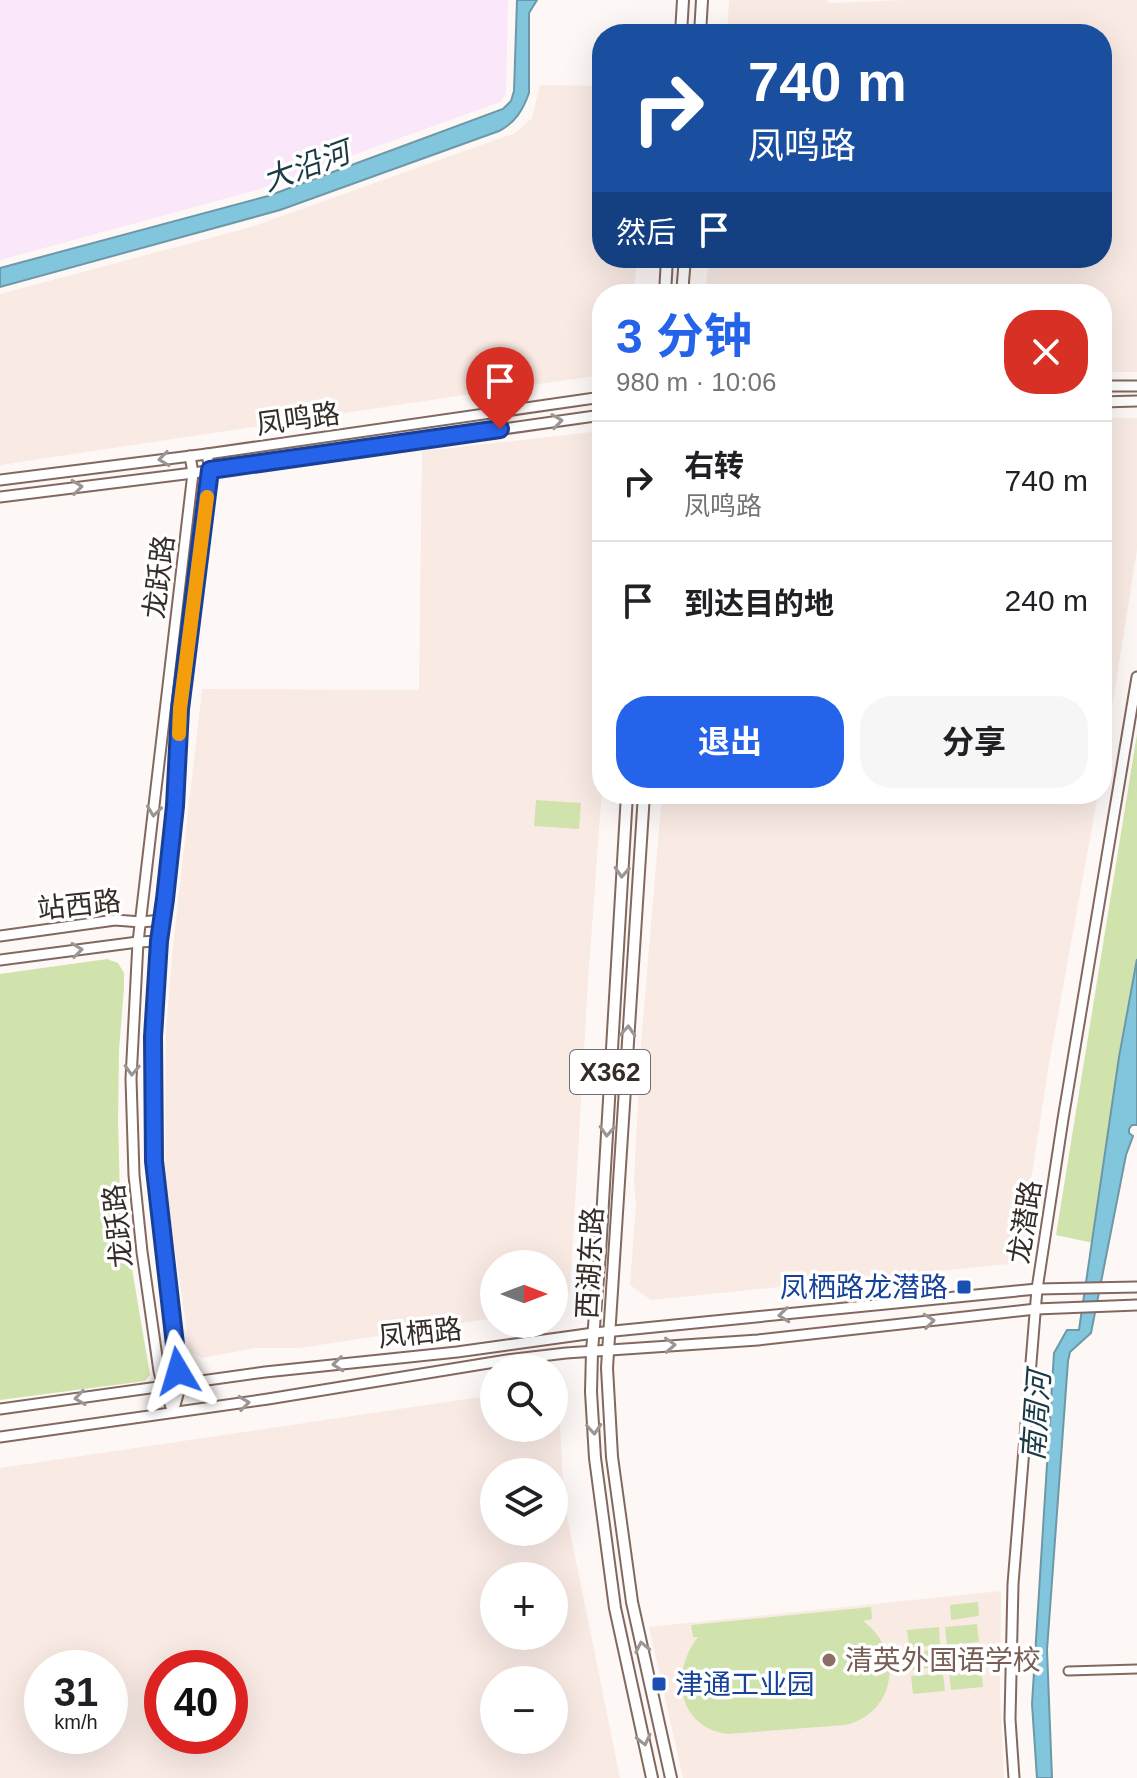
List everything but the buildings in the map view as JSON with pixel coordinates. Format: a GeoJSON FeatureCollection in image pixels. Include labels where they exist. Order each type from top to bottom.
{"type":"FeatureCollection","features":[{"type":"Feature","properties":{"kind":"main road"},"geometry":{"type":"LineString","coordinates":[[682,24],[683,0]]}},
{"type":"Feature","properties":{"kind":"main road"},"geometry":{"type":"LineString","coordinates":[[701,24],[702,0]]}},
{"type":"Feature","properties":{"kind":"main road","name":"西湖东路"},"geometry":{"type":"LineString","coordinates":[[626,804],[591,1392],[595,1458],[615,1608],[652,1778]]}},
{"type":"Feature","properties":{"kind":"main road","name":"西湖东路"},"geometry":{"type":"LineString","coordinates":[[643,804],[607,1368],[612,1457],[628,1574],[671,1778]]}},
{"type":"Feature","properties":{"kind":"street"},"geometry":{"type":"LineString","coordinates":[[1112,386],[1137,386]]}},
{"type":"Feature","properties":{"kind":"street","name":"凤鸣路"},"geometry":{"type":"LineString","coordinates":[[0,480],[207,454],[592,398]]}},
{"type":"Feature","properties":{"kind":"street"},"geometry":{"type":"LineString","coordinates":[[1112,402],[1137,401]]}},
{"type":"Feature","properties":{"kind":"street","name":"凤鸣路"},"geometry":{"type":"LineString","coordinates":[[0,497],[592,416]]}},
{"type":"Feature","properties":{"kind":"street","name":"龙跃路"},"geometry":{"type":"LineString","coordinates":[[173,1412],[181,1384],[154,1161],[153,1037],[159,941],[175,806],[180,709],[210,470],[207,454]]}},
{"type":"Feature","properties":{"kind":"street","name":"龙跃路"},"geometry":{"type":"LineString","coordinates":[[173,1412],[163,1386],[142,1252],[134,1175],[131,1079],[138,942],[193,473],[190,456]]}},
{"type":"Feature","properties":{"kind":"street","name":"龙潜路"},"geometry":{"type":"LineString","coordinates":[[1014,1778],[1010,1719],[1013,1584],[1037,1289],[1137,677]]}},
{"type":"Feature","properties":{"kind":"street","name":"站西路"},"geometry":{"type":"LineString","coordinates":[[0,936],[115,920],[162,920]]}},
{"type":"Feature","properties":{"kind":"street","name":"站西路"},"geometry":{"type":"LineString","coordinates":[[0,960],[159,941]]}},
{"type":"Feature","properties":{"kind":"street","name":"凤栖路"},"geometry":{"type":"LineString","coordinates":[[0,1409],[265,1372],[457,1352],[594,1333],[1037,1289],[1137,1287]]}},
{"type":"Feature","properties":{"kind":"street","name":"凤栖路"},"geometry":{"type":"LineString","coordinates":[[0,1437],[283,1397],[507,1360],[608,1349],[758,1340],[1036,1309],[1137,1305]]}},
{"type":"Feature","properties":{"kind":"street"},"geometry":{"type":"LineString","coordinates":[[1068,1671],[1137,1669]]}},
{"type":"Feature","properties":{"kind":"shaded area"},"geometry":{"type":"Polygon","coordinates":[[[0,0],[508,0],[506,94],[500,102],[257,190],[0,260],[0,0]]]}},
{"type":"Feature","properties":{"kind":"shaded area"},"geometry":{"type":"Polygon","coordinates":[[[729,0],[827,0],[828,3],[1137,0],[1137,372],[1112,372],[1112,284],[706,284],[708,268],[1112,268],[1112,24],[728,24],[729,0]]]}},
{"type":"Feature","properties":{"kind":"shaded area"},"geometry":{"type":"Polygon","coordinates":[[[540,85],[592,86],[592,268],[636,268],[635,284],[592,284],[592,376],[0,465],[0,294],[251,227],[515,133],[532,118],[540,85]]]}},
{"type":"Feature","properties":{"kind":"shaded area"},"geometry":{"type":"Polygon","coordinates":[[[1112,418],[1137,418],[1137,550],[1112,706],[1112,418]]]}},
{"type":"Feature","properties":{"kind":"shaded area"},"geometry":{"type":"Polygon","coordinates":[[[592,432],[592,804],[601,804],[570,1291],[568,1294],[568,1250],[480,1250],[480,1320],[300,1348],[255,1348],[202,1358],[190,1351],[165,1183],[166,1030],[202,689],[419,690],[422,451],[592,432]]]}},
{"type":"Feature","properties":{"kind":"shaded area"},"geometry":{"type":"Polygon","coordinates":[[[661,804],[1096,804],[1049,1064],[1020,1252],[1008,1264],[651,1300],[630,1285],[641,1044],[661,804]]]}},
{"type":"Feature","properties":{"kind":"shaded area"},"geometry":{"type":"Polygon","coordinates":[[[480,1397],[480,1442],[561,1442],[562,1458],[480,1458],[480,1546],[568,1546],[568,1522],[620,1778],[0,1778],[0,1468],[480,1397]]]}},
{"type":"Feature","properties":{"kind":"shaded area","name":"清英外国语学校"},"geometry":{"type":"Polygon","coordinates":[[[1001,1591],[1000,1694],[1004,1778],[683,1778],[649,1627],[1001,1591]]]}},
{"type":"Feature","properties":{"kind":"green space"},"geometry":{"type":"Polygon","coordinates":[[[1137,734],[1137,959],[1119,1058],[1093,1243],[1056,1235],[1137,734]]]}},
{"type":"Feature","properties":{"kind":"green space"},"geometry":{"type":"Polygon","coordinates":[[[536,800],[581,803],[579,829],[534,826],[536,800]]]}},
{"type":"Feature","properties":{"kind":"green space"},"geometry":{"type":"Polygon","coordinates":[[[107,959],[118,963],[124,973],[119,1050],[120,1198],[150,1375],[145,1381],[0,1400],[0,974],[107,959]]]}},
{"type":"Feature","properties":{"kind":"green space"},"geometry":{"type":"Polygon","coordinates":[[[978,1602],[979,1616],[951,1620],[950,1605],[978,1602]]]}},
{"type":"Feature","properties":{"kind":"green space"},"geometry":{"type":"Polygon","coordinates":[[[871,1607],[872,1619],[863,1621],[876,1633],[885,1648],[889,1679],[876,1708],[862,1718],[845,1725],[727,1734],[697,1721],[688,1709],[683,1696],[684,1666],[698,1637],[693,1637],[691,1625],[871,1607]]]}},
{"type":"Feature","properties":{"kind":"green space"},"geometry":{"type":"Polygon","coordinates":[[[977,1624],[979,1642],[947,1645],[945,1627],[977,1624]]]}},
{"type":"Feature","properties":{"kind":"green space"},"geometry":{"type":"Polygon","coordinates":[[[939,1627],[940,1645],[909,1648],[907,1630],[939,1627]]]}},
{"type":"Feature","properties":{"kind":"green space"},"geometry":{"type":"Polygon","coordinates":[[[979,1646],[981,1664],[949,1667],[947,1649],[979,1646]]]}},
{"type":"Feature","properties":{"kind":"green space"},"geometry":{"type":"Polygon","coordinates":[[[941,1649],[942,1667],[910,1670],[909,1652],[941,1649]]]}},
{"type":"Feature","properties":{"kind":"green space"},"geometry":{"type":"Polygon","coordinates":[[[981,1669],[983,1687],[951,1690],[949,1672],[981,1669]]]}},
{"type":"Feature","properties":{"kind":"green space"},"geometry":{"type":"Polygon","coordinates":[[[943,1673],[945,1691],[913,1694],[911,1676],[943,1673]]]}},
{"type":"Feature","properties":{"kind":"water"},"geometry":{"type":"Polygon","coordinates":[[[517,0],[537,0],[529,13],[529,93],[518,115],[499,131],[280,210],[0,287],[0,268],[268,196],[503,109],[511,101],[514,91],[517,0]]]}},
{"type":"Feature","properties":{"kind":"water"},"geometry":{"type":"Polygon","coordinates":[[[1137,959],[1137,1125],[1129,1129],[1133,1136],[1126,1155],[1091,1333],[1070,1352],[1068,1361],[1047,1650],[1052,1778],[1037,1778],[1032,1704],[1054,1353],[1067,1330],[1079,1330],[1119,1057],[1137,959]]]}},
{"type":"Feature","properties":{"kind":"slow traffic"},"geometry":{"type":"LineString","coordinates":[[179,734],[207,497]]}},
{"type":"Feature","properties":{"kind":"place","name":"凤栖路龙潜路"},"geometry":{"type":"Point","coordinates":[964,1287]}},
{"type":"Feature","properties":{"kind":"place","name":"清英外国语学校"},"geometry":{"type":"Point","coordinates":[829,1660]}},
{"type":"Feature","properties":{"kind":"place","name":"津通工业园"},"geometry":{"type":"Point","coordinates":[659,1684]}},
{"type":"Feature","properties":{"kind":"route"},"geometry":{"type":"LineString","coordinates":[[178,1371],[154,1161],[153,1037],[159,941],[175,806],[180,709],[210,470],[500,429]]}},
{"type":"Feature","properties":{"kind":"water label","name":"大沿河"},"geometry":{"type":"Point","coordinates":[306,166]}},
{"type":"Feature","properties":{"kind":"water label","name":"南周河"},"geometry":{"type":"Point","coordinates":[1036,1416]}}]}
